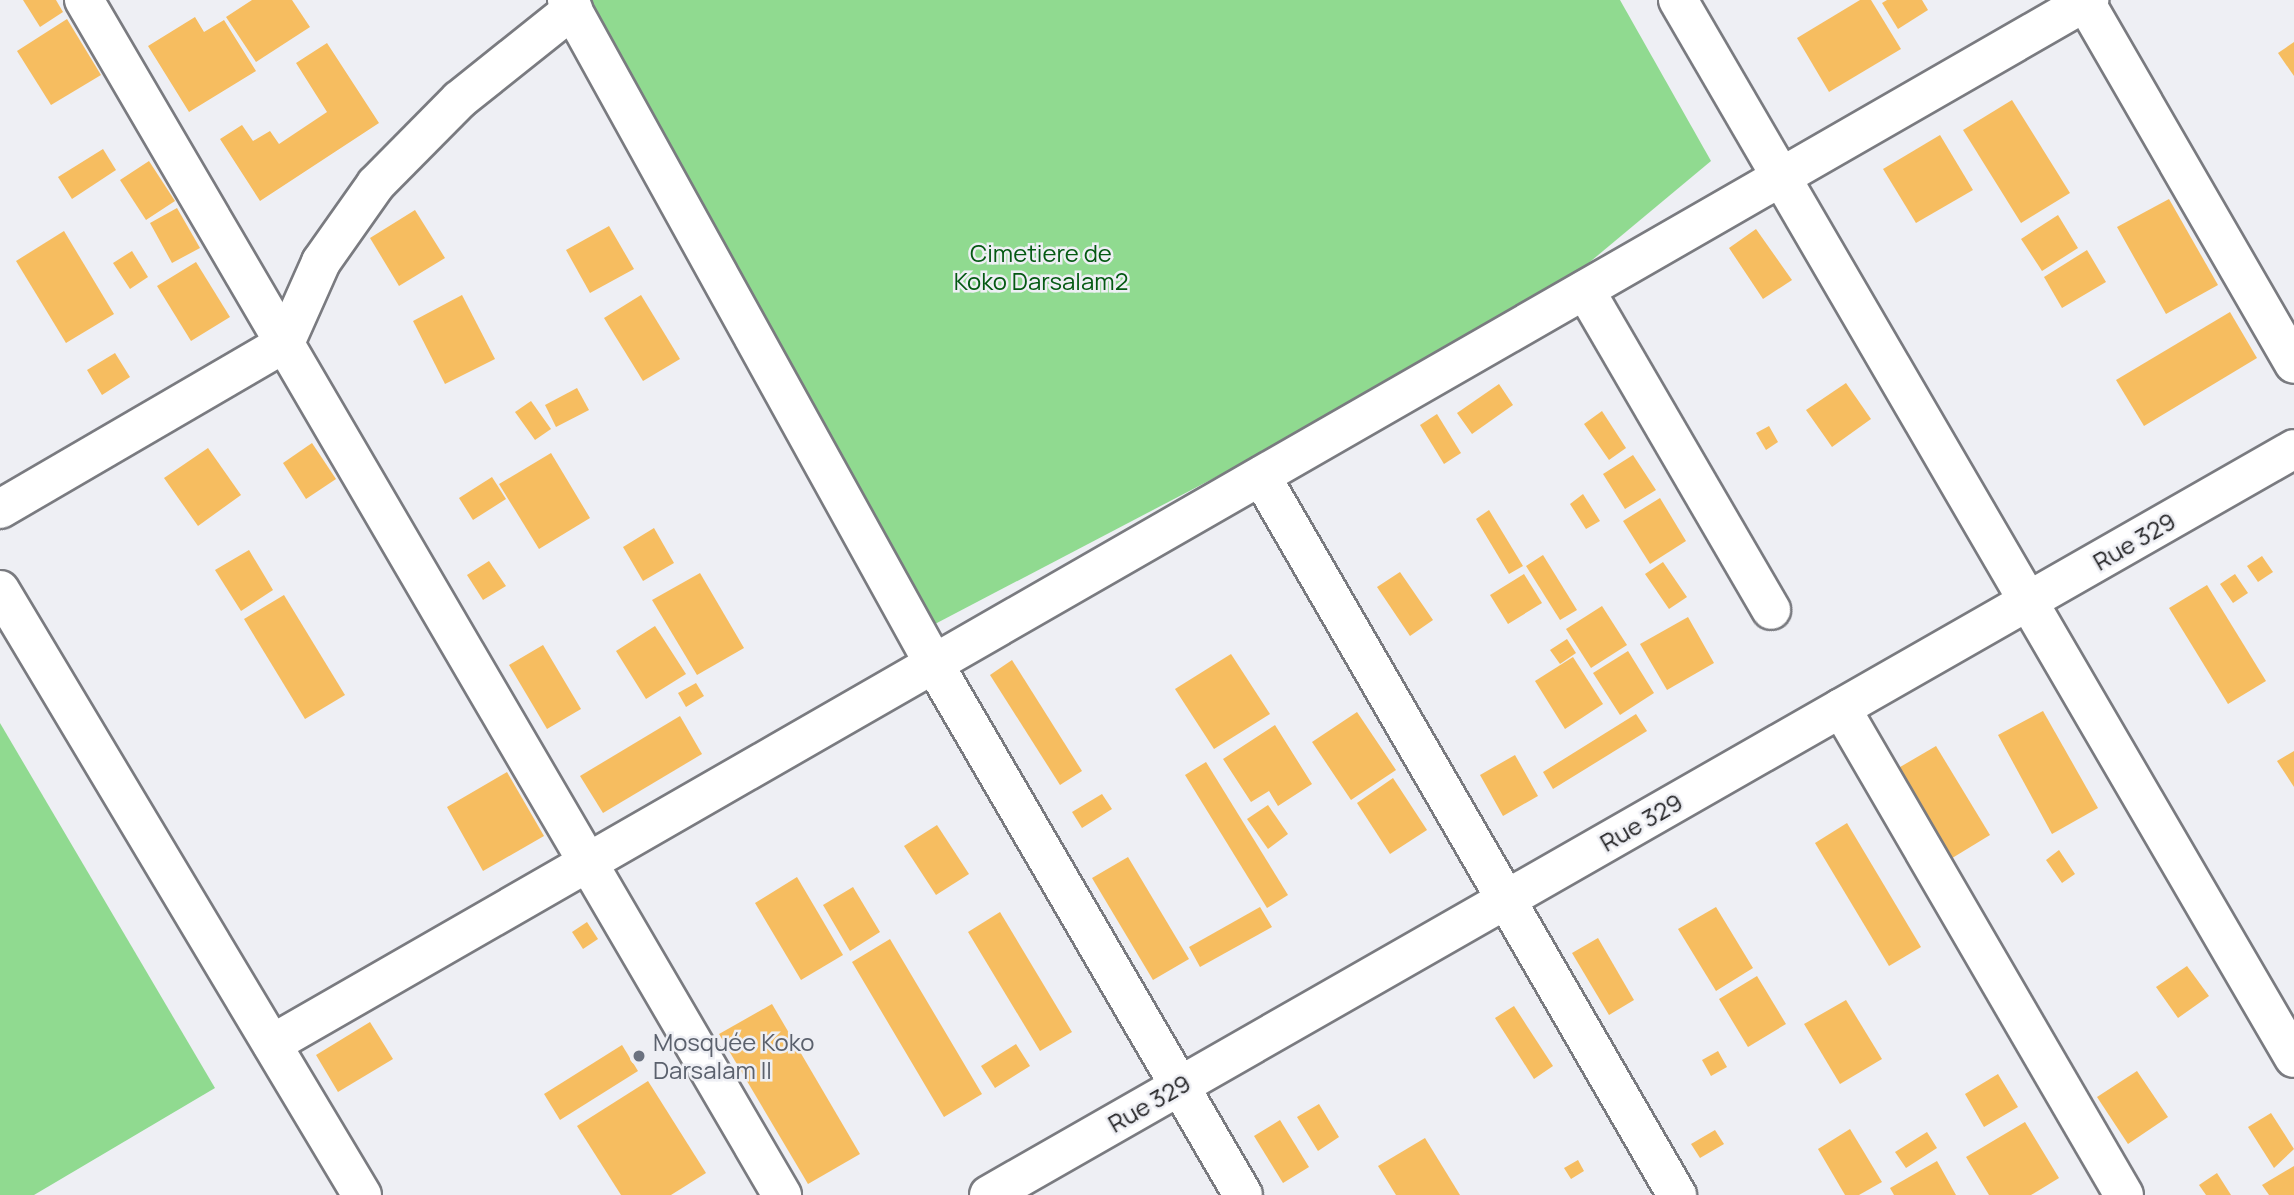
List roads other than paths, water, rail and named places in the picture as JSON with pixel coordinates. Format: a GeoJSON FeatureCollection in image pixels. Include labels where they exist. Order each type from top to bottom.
{"type":"FeatureCollection","features":[{"type":"Feature","properties":{"kind":"street"},"geometry":{"type":"LineString","coordinates":[[84,0],[782,1195]]}},
{"type":"Feature","properties":{"kind":"street"},"geometry":{"type":"LineString","coordinates":[[1678,0],[2294,1058]]}},
{"type":"Feature","properties":{"kind":"street"},"geometry":{"type":"LineString","coordinates":[[272,1044],[2086,1],[2294,364]]}},
{"type":"Feature","properties":{"kind":"street"},"geometry":{"type":"LineString","coordinates":[[0,509],[285,343],[321,262],[376,184],[459,100],[570,5],[934,664],[1243,1195]]}},
{"type":"Feature","properties":{"kind":"street"},"geometry":{"type":"LineString","coordinates":[[1586,290],[1771,610]]}},
{"type":"Feature","properties":{"kind":"street","name":"Rue 329"},"geometry":{"type":"LineString","coordinates":[[989,1195],[2294,449]]}},
{"type":"Feature","properties":{"kind":"street"},"geometry":{"type":"LineString","coordinates":[[1261,476],[1677,1195]]}},
{"type":"Feature","properties":{"kind":"street"},"geometry":{"type":"LineString","coordinates":[[0,590],[362,1195]]}},
{"type":"Feature","properties":{"kind":"street"},"geometry":{"type":"LineString","coordinates":[[1841,708],[2124,1195]]}},
{"type":"Feature","properties":{"kind":"place","name":"Mosquée Koko Darsalam II"},"geometry":{"type":"Point","coordinates":[639,1056]}},
{"type":"Feature","properties":{"kind":"park label","name":"Cimetiere de Koko Darsalam2"},"geometry":{"type":"Point","coordinates":[1041,267]}}]}
